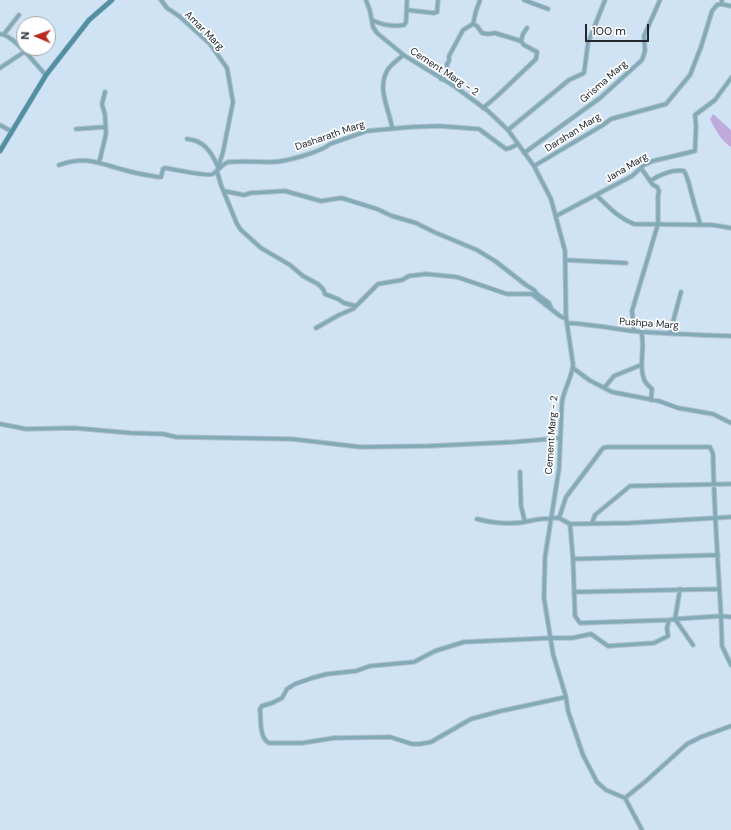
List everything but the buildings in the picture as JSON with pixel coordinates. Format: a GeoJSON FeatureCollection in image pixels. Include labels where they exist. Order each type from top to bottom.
{"type":"FeatureCollection","features":[{"type":"Feature","properties":{"kind":"street"},"geometry":{"type":"LineString","coordinates":[[0,151],[46,75],[89,20],[112,0]]}},
{"type":"Feature","properties":{"kind":"street","name":"Amar Marg"},"geometry":{"type":"LineString","coordinates":[[161,0],[167,8],[179,16],[210,44],[227,68],[233,102],[218,169]]}},
{"type":"Feature","properties":{"kind":"street","name":"Cement Marg - 2"},"geometry":{"type":"LineString","coordinates":[[366,0],[373,27],[377,34],[402,54],[454,86],[483,108],[508,130],[534,166],[551,199],[565,251],[567,321],[573,368],[564,391],[559,469],[545,557],[544,598],[553,654],[566,697],[568,711],[583,755],[597,782],[606,790],[625,798]]}},
{"type":"Feature","properties":{"kind":"street"},"geometry":{"type":"LineString","coordinates":[[372,20],[380,24],[395,26],[404,25],[406,22],[407,10],[406,0]]}},
{"type":"Feature","properties":{"kind":"street"},"geometry":{"type":"LineString","coordinates":[[407,10],[434,13],[437,12],[438,0]]}},
{"type":"Feature","properties":{"kind":"street"},"geometry":{"type":"LineString","coordinates":[[441,79],[447,71],[449,56],[464,30],[473,24],[480,0]]}},
{"type":"Feature","properties":{"kind":"street"},"geometry":{"type":"LineString","coordinates":[[524,0],[548,9]]}},
{"type":"Feature","properties":{"kind":"street"},"geometry":{"type":"LineString","coordinates":[[508,130],[569,80],[584,73],[588,43],[605,0]]}},
{"type":"Feature","properties":{"kind":"street","name":"Grisma Marg"},"geometry":{"type":"LineString","coordinates":[[524,153],[600,98],[642,60],[645,51],[644,36],[660,0]]}},
{"type":"Feature","properties":{"kind":"street"},"geometry":{"type":"LineString","coordinates":[[722,2],[731,6]]}},
{"type":"Feature","properties":{"kind":"street","name":"Darshan Marg"},"geometry":{"type":"LineString","coordinates":[[534,166],[603,125],[611,118],[666,104],[690,75],[702,47],[712,11],[722,2]]}},
{"type":"Feature","properties":{"kind":"street"},"geometry":{"type":"LineString","coordinates":[[16,44],[2,34],[19,15]]}},
{"type":"Feature","properties":{"kind":"street"},"geometry":{"type":"LineString","coordinates":[[473,24],[477,26],[482,33],[496,33],[521,41],[524,45],[537,52],[536,59],[483,108]]}},
{"type":"Feature","properties":{"kind":"street"},"geometry":{"type":"LineString","coordinates":[[521,41],[527,28]]}},
{"type":"Feature","properties":{"kind":"street"},"geometry":{"type":"LineString","coordinates":[[394,128],[392,126],[383,95],[384,84],[387,71],[402,54]]}},
{"type":"Feature","properties":{"kind":"street"},"geometry":{"type":"LineString","coordinates":[[0,68],[18,56]]}},
{"type":"Feature","properties":{"kind":"street"},"geometry":{"type":"LineString","coordinates":[[28,56],[46,75]]}},
{"type":"Feature","properties":{"kind":"street","name":"Jana Marg"},"geometry":{"type":"LineString","coordinates":[[556,216],[632,176],[641,168],[653,161],[695,151],[695,115],[715,100],[730,81]]}},
{"type":"Feature","properties":{"kind":"street"},"geometry":{"type":"LineString","coordinates":[[99,162],[106,134],[105,114],[102,104],[105,92]]}},
{"type":"Feature","properties":{"kind":"street"},"geometry":{"type":"LineString","coordinates":[[0,125],[11,131]]}},
{"type":"Feature","properties":{"kind":"street","name":"Dasharath Marg"},"geometry":{"type":"LineString","coordinates":[[59,165],[83,160],[99,162],[128,172],[158,178],[161,177],[165,168],[210,175],[228,162],[278,161],[307,154],[367,131],[394,128],[439,126],[478,129],[506,149],[518,144]]}},
{"type":"Feature","properties":{"kind":"street"},"geometry":{"type":"LineString","coordinates":[[76,129],[105,127]]}},
{"type":"Feature","properties":{"kind":"street"},"geometry":{"type":"LineString","coordinates":[[187,139],[192,139],[204,145],[215,160],[224,191],[237,224],[252,241],[265,251],[290,265],[303,276],[318,284],[323,289],[325,294],[338,299],[344,304],[356,306]]}},
{"type":"Feature","properties":{"kind":"street"},"geometry":{"type":"LineString","coordinates":[[634,331],[632,311],[658,224],[658,196],[660,191],[658,187],[653,185],[641,168]]}},
{"type":"Feature","properties":{"kind":"street"},"geometry":{"type":"LineString","coordinates":[[650,181],[657,176],[673,171],[684,171],[687,176],[700,224]]}},
{"type":"Feature","properties":{"kind":"street"},"geometry":{"type":"LineString","coordinates":[[224,191],[244,195],[250,193],[269,193],[281,191],[321,201],[341,198],[377,209],[392,216],[416,222],[434,232],[456,240],[483,253],[534,290],[538,295],[550,303],[551,308]]}},
{"type":"Feature","properties":{"kind":"street"},"geometry":{"type":"LineString","coordinates":[[596,195],[624,221],[634,224],[700,224],[731,228]]}},
{"type":"Feature","properties":{"kind":"street"},"geometry":{"type":"LineString","coordinates":[[565,260],[626,263]]}},
{"type":"Feature","properties":{"kind":"street"},"geometry":{"type":"LineString","coordinates":[[316,328],[339,314],[353,309],[378,284],[402,280],[409,276],[426,274],[457,277],[507,294],[532,294],[567,321]]}},
{"type":"Feature","properties":{"kind":"street"},"geometry":{"type":"LineString","coordinates":[[670,333],[681,292]]}},
{"type":"Feature","properties":{"kind":"street","name":"Pushpa Marg"},"geometry":{"type":"LineString","coordinates":[[567,321],[590,324],[605,328],[634,331],[731,336]]}},
{"type":"Feature","properties":{"kind":"street"},"geometry":{"type":"LineString","coordinates":[[641,331],[643,346],[641,365],[644,380],[652,389],[651,400]]}},
{"type":"Feature","properties":{"kind":"street"},"geometry":{"type":"LineString","coordinates":[[604,388],[614,376],[641,365]]}},
{"type":"Feature","properties":{"kind":"street"},"geometry":{"type":"LineString","coordinates":[[573,368],[612,392],[651,400],[678,408],[714,414],[731,423]]}},
{"type":"Feature","properties":{"kind":"street"},"geometry":{"type":"LineString","coordinates":[[0,424],[26,429],[74,428],[163,434],[176,437],[292,439],[360,447],[429,446],[560,438]]}},
{"type":"Feature","properties":{"kind":"street"},"geometry":{"type":"LineString","coordinates":[[559,518],[566,497],[603,448],[608,446],[710,447],[713,454],[713,485],[722,646],[731,665]]}},
{"type":"Feature","properties":{"kind":"street"},"geometry":{"type":"LineString","coordinates":[[520,472],[522,510],[525,522]]}},
{"type":"Feature","properties":{"kind":"street"},"geometry":{"type":"LineString","coordinates":[[592,523],[595,515],[630,486],[731,484]]}},
{"type":"Feature","properties":{"kind":"street"},"geometry":{"type":"LineString","coordinates":[[477,519],[516,523],[542,518],[559,518],[570,524],[630,523],[731,517]]}},
{"type":"Feature","properties":{"kind":"street"},"geometry":{"type":"LineString","coordinates":[[570,524],[575,616],[580,623],[731,616]]}},
{"type":"Feature","properties":{"kind":"street"},"geometry":{"type":"LineString","coordinates":[[572,559],[718,555]]}},
{"type":"Feature","properties":{"kind":"street"},"geometry":{"type":"LineString","coordinates":[[680,589],[675,618],[692,645]]}},
{"type":"Feature","properties":{"kind":"street"},"geometry":{"type":"LineString","coordinates":[[574,592],[720,589]]}},
{"type":"Feature","properties":{"kind":"street"},"geometry":{"type":"LineString","coordinates":[[566,697],[471,719],[431,742],[420,744],[412,744],[390,737],[334,738],[302,743],[269,743],[265,741],[263,736],[260,709],[262,706],[282,698],[286,689],[312,678],[327,674],[356,671],[370,666],[414,662],[435,650],[464,642],[572,638],[591,634],[608,646],[654,643],[668,636],[667,626],[669,620]]}},
{"type":"Feature","properties":{"kind":"street"},"geometry":{"type":"LineString","coordinates":[[642,830],[625,798],[687,744],[731,726]]}},
{"type":"Feature","properties":{"kind":"shaded area"},"geometry":{"type":"Polygon","coordinates":[[[713,114],[731,130],[731,147],[721,138],[714,127],[710,119],[713,114]]]}}]}
